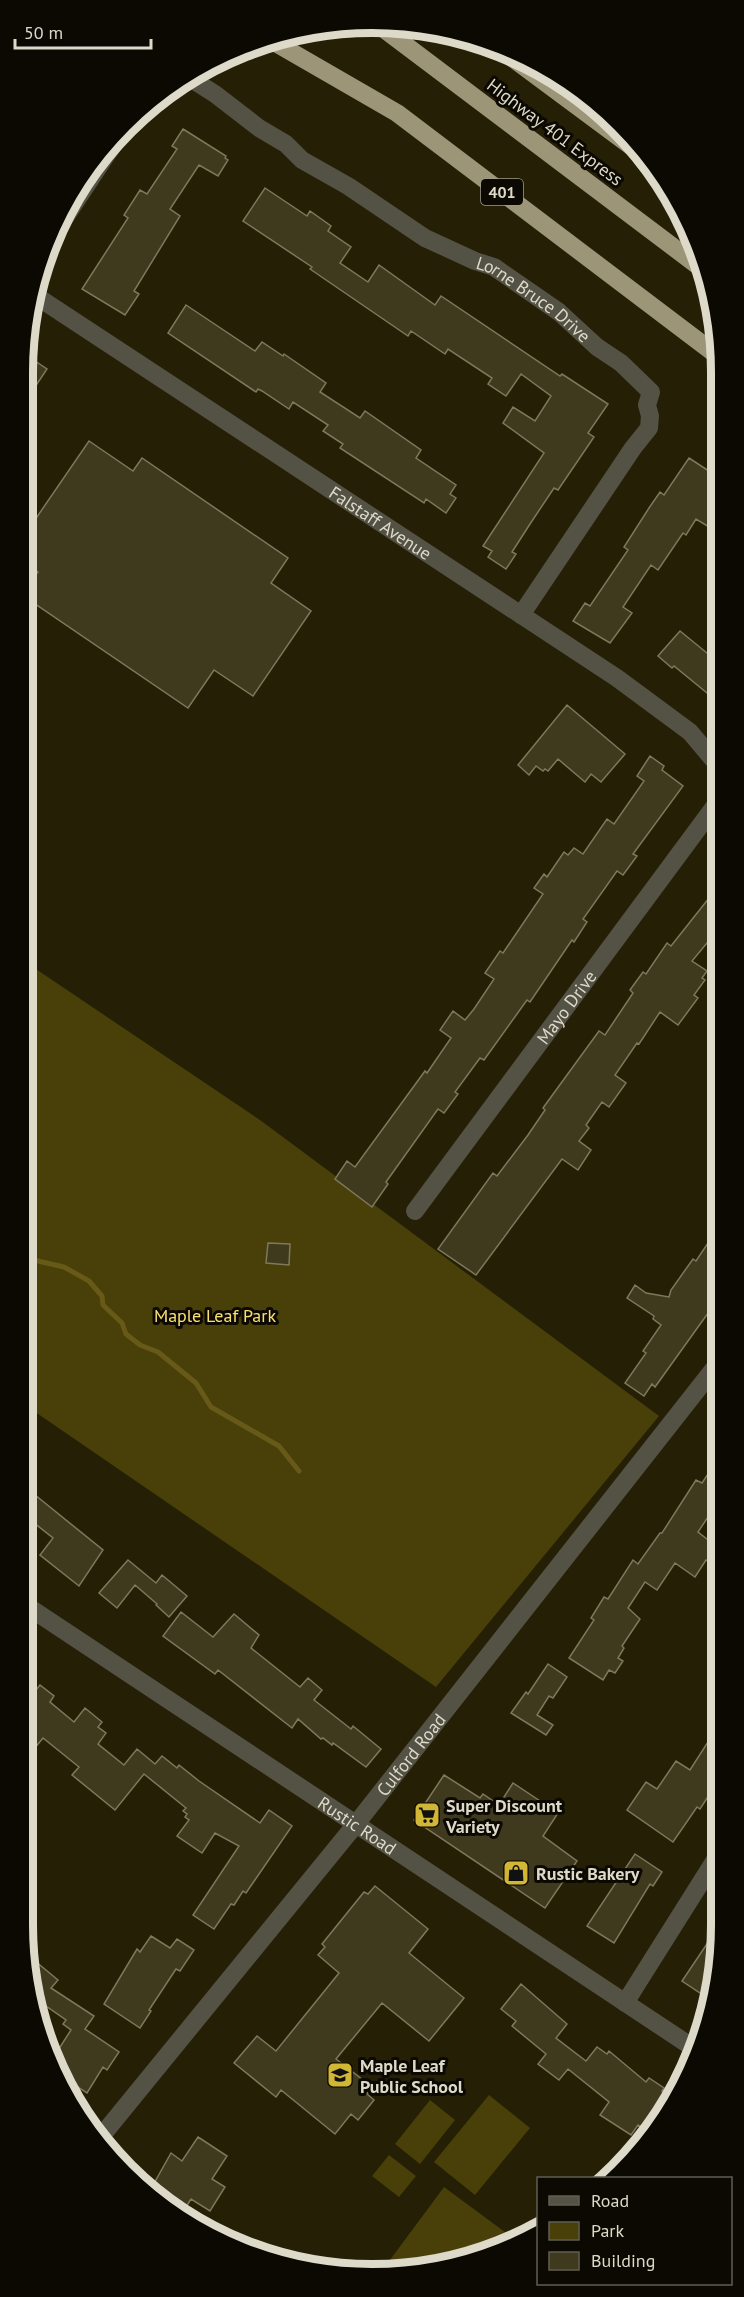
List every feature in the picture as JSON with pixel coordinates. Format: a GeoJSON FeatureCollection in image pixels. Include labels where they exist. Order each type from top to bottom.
{"type":"FeatureCollection","features":[{"type":"Feature","properties":{"kind":"highway","name":"Highway 401 Express"},"geometry":{"type":"LineString","coordinates":[[390,34],[692,262]]}},
{"type":"Feature","properties":{"kind":"highway","name":"401"},"geometry":{"type":"LineString","coordinates":[[281,46],[397,112],[710,350]]}},
{"type":"Feature","properties":{"kind":"highway","name":"Highway 401 Express"},"geometry":{"type":"LineString","coordinates":[[534,74],[612,132]]}},
{"type":"Feature","properties":{"kind":"street","name":"Lorne Bruce Drive"},"geometry":{"type":"LineString","coordinates":[[196,82],[259,128],[286,144],[302,160],[367,198],[425,238],[475,261],[494,267],[558,312],[597,347],[621,363],[651,392],[647,405],[650,417],[649,428],[633,447],[520,615]]}},
{"type":"Feature","properties":{"kind":"street","name":"Falstaff Avenue"},"geometry":{"type":"LineString","coordinates":[[41,300],[616,678],[690,732],[711,758]]}},
{"type":"Feature","properties":{"kind":"street","name":"Mayo Drive"},"geometry":{"type":"LineString","coordinates":[[415,1211],[711,811]]}},
{"type":"Feature","properties":{"kind":"street","name":"Culford Road"},"geometry":{"type":"LineString","coordinates":[[104,2133],[356,1824],[711,1372]]}},
{"type":"Feature","properties":{"kind":"street","name":"Rustic Road"},"geometry":{"type":"LineString","coordinates":[[33,1610],[689,2045]]}},
{"type":"Feature","properties":{"kind":"street"},"geometry":{"type":"LineString","coordinates":[[626,2003],[711,1866]]}},
{"type":"Feature","properties":{"kind":"green space","name":"Maple Leaf Park"},"geometry":{"type":"Polygon","coordinates":[[[33,967],[260,1120],[659,1416],[436,1687],[33,1410],[33,967]]]}},
{"type":"Feature","properties":{"kind":"green space"},"geometry":{"type":"Polygon","coordinates":[[[489,2095],[530,2128],[475,2195],[434,2162],[489,2095]]]}},
{"type":"Feature","properties":{"kind":"green space"},"geometry":{"type":"Polygon","coordinates":[[[430,2100],[455,2120],[420,2164],[395,2144],[430,2100]]]}},
{"type":"Feature","properties":{"kind":"green space"},"geometry":{"type":"Polygon","coordinates":[[[389,2155],[416,2176],[399,2197],[372,2176],[389,2155]]]}},
{"type":"Feature","properties":{"kind":"green space"},"geometry":{"type":"Polygon","coordinates":[[[444,2187],[509,2235],[460,2252],[416,2261],[387,2263],[444,2187]]]}},
{"type":"Feature","properties":{"kind":"building"},"geometry":{"type":"Polygon","coordinates":[[[183,129],[226,156],[228,160],[218,176],[199,165],[170,209],[180,216],[134,291],[139,294],[125,315],[82,289],[128,218],[124,215],[140,190],[147,194],[177,149],[172,146],[183,129]]]}},
{"type":"Feature","properties":{"kind":"building"},"geometry":{"type":"Polygon","coordinates":[[[265,188],[307,216],[310,211],[331,226],[328,231],[351,247],[340,263],[368,282],[379,265],[435,305],[441,296],[560,376],[562,374],[608,404],[588,433],[594,437],[558,490],[554,488],[512,552],[516,554],[506,569],[488,557],[492,551],[483,546],[544,453],[503,423],[513,407],[535,421],[551,396],[521,374],[506,396],[488,384],[492,378],[448,349],[445,354],[411,331],[408,336],[243,221],[265,188]]]}},
{"type":"Feature","properties":{"kind":"building"},"geometry":{"type":"Polygon","coordinates":[[[186,305],[255,351],[262,342],[283,356],[284,354],[326,383],[320,392],[360,418],[365,411],[421,450],[416,458],[456,485],[450,494],[456,498],[446,513],[426,499],[424,503],[340,448],[343,444],[323,431],[328,425],[293,402],[289,409],[262,391],[258,389],[256,392],[168,333],[186,305]]]}},
{"type":"Feature","properties":{"kind":"building"},"geometry":{"type":"Polygon","coordinates":[[[34,360],[47,369],[33,390],[34,360]]]}},
{"type":"Feature","properties":{"kind":"building"},"geometry":{"type":"Polygon","coordinates":[[[89,441],[133,471],[142,458],[288,558],[271,583],[311,611],[253,696],[214,670],[188,708],[33,602],[33,579],[38,572],[33,568],[33,523],[89,441]]]}},
{"type":"Feature","properties":{"kind":"building"},"geometry":{"type":"Polygon","coordinates":[[[689,458],[711,472],[711,524],[709,527],[696,519],[686,535],[683,533],[658,570],[651,565],[623,607],[632,613],[610,643],[573,621],[585,603],[590,606],[628,550],[624,547],[660,492],[664,495],[689,458]]]}},
{"type":"Feature","properties":{"kind":"building"},"geometry":{"type":"Polygon","coordinates":[[[680,631],[711,656],[711,696],[674,666],[672,668],[658,656],[680,631]]]}},
{"type":"Feature","properties":{"kind":"building"},"geometry":{"type":"Polygon","coordinates":[[[567,705],[625,754],[601,782],[591,774],[585,782],[558,759],[548,771],[545,769],[543,771],[536,766],[529,775],[518,765],[567,705]]]}},
{"type":"Feature","properties":{"kind":"building"},"geometry":{"type":"Polygon","coordinates":[[[650,756],[664,766],[662,770],[683,786],[633,854],[637,856],[623,875],[617,871],[583,919],[587,922],[530,1002],[527,1000],[484,1060],[480,1058],[455,1092],[458,1094],[444,1113],[438,1109],[386,1182],[388,1184],[372,1207],[335,1179],[347,1161],[355,1167],[425,1071],[427,1073],[451,1038],[440,1030],[453,1011],[465,1020],[474,1009],[494,979],[485,973],[500,951],[503,953],[543,894],[534,888],[544,874],[547,877],[564,852],[568,855],[574,848],[583,854],[607,819],[614,824],[644,781],[637,776],[650,756]]]}},
{"type":"Feature","properties":{"kind":"building"},"geometry":{"type":"Polygon","coordinates":[[[711,896],[711,938],[692,961],[707,971],[702,978],[705,980],[694,995],[698,998],[678,1025],[660,1012],[615,1075],[626,1083],[609,1107],[602,1102],[586,1125],[589,1128],[579,1141],[591,1150],[578,1170],[562,1159],[476,1275],[438,1249],[493,1173],[497,1176],[528,1135],[545,1110],[543,1108],[599,1031],[605,1035],[633,993],[630,990],[643,972],[646,974],[667,943],[671,946],[711,896]]]}},
{"type":"Feature","properties":{"kind":"building"},"geometry":{"type":"Polygon","coordinates":[[[711,1238],[711,1309],[655,1387],[652,1384],[644,1396],[625,1383],[646,1353],[643,1351],[661,1325],[653,1319],[654,1316],[627,1298],[635,1285],[646,1293],[669,1297],[671,1290],[693,1259],[696,1261],[711,1238]]]}},
{"type":"Feature","properties":{"kind":"building"},"geometry":{"type":"Polygon","coordinates":[[[268,1243],[290,1244],[289,1265],[266,1263],[268,1243]]]}},
{"type":"Feature","properties":{"kind":"building"},"geometry":{"type":"Polygon","coordinates":[[[711,1470],[711,1512],[698,1532],[711,1542],[711,1560],[706,1560],[695,1577],[675,1563],[657,1590],[645,1582],[628,1608],[640,1619],[622,1646],[624,1648],[618,1658],[623,1661],[615,1673],[609,1670],[603,1680],[569,1658],[594,1620],[591,1618],[604,1597],[608,1599],[633,1560],[638,1564],[662,1533],[696,1480],[702,1483],[711,1470]]]}},
{"type":"Feature","properties":{"kind":"building"},"geometry":{"type":"Polygon","coordinates":[[[33,1493],[103,1550],[79,1586],[40,1555],[53,1538],[33,1522],[33,1493]]]}},
{"type":"Feature","properties":{"kind":"building"},"geometry":{"type":"Polygon","coordinates":[[[128,1560],[156,1583],[162,1575],[187,1596],[169,1617],[135,1585],[117,1608],[99,1593],[128,1560]]]}},
{"type":"Feature","properties":{"kind":"building"},"geometry":{"type":"Polygon","coordinates":[[[181,1612],[213,1637],[234,1614],[259,1635],[251,1648],[300,1687],[308,1678],[322,1690],[314,1700],[351,1729],[353,1726],[381,1749],[366,1767],[333,1743],[332,1745],[323,1738],[321,1739],[298,1719],[292,1728],[218,1670],[215,1674],[163,1636],[181,1612]]]}},
{"type":"Feature","properties":{"kind":"building"},"geometry":{"type":"Polygon","coordinates":[[[548,1664],[567,1677],[553,1698],[549,1696],[537,1715],[553,1725],[546,1735],[511,1713],[526,1692],[528,1694],[548,1664]]]}},
{"type":"Feature","properties":{"kind":"building"},"geometry":{"type":"Polygon","coordinates":[[[40,1685],[54,1696],[50,1702],[74,1722],[85,1708],[102,1722],[98,1727],[106,1733],[98,1744],[124,1765],[137,1749],[155,1764],[162,1756],[177,1768],[179,1765],[260,1823],[269,1810],[292,1826],[246,1893],[243,1891],[234,1905],[231,1904],[214,1929],[193,1915],[239,1846],[215,1833],[202,1853],[177,1836],[189,1820],[183,1811],[186,1808],[144,1774],[115,1810],[72,1775],[79,1767],[43,1738],[34,1749],[33,1688],[36,1690],[40,1685]]]}},
{"type":"Feature","properties":{"kind":"building"},"geometry":{"type":"Polygon","coordinates":[[[711,1737],[711,1792],[700,1809],[697,1807],[673,1842],[627,1810],[646,1782],[657,1789],[676,1761],[690,1770],[711,1737]]]}},
{"type":"Feature","properties":{"kind":"building"},"geometry":{"type":"Polygon","coordinates":[[[444,1775],[480,1798],[483,1794],[499,1805],[513,1783],[558,1813],[543,1836],[577,1861],[545,1908],[414,1820],[444,1775]]]}},
{"type":"Feature","properties":{"kind":"building"},"geometry":{"type":"Polygon","coordinates":[[[635,1854],[662,1872],[653,1886],[650,1884],[614,1943],[587,1926],[635,1854]]]}},
{"type":"Feature","properties":{"kind":"building"},"geometry":{"type":"Polygon","coordinates":[[[375,1886],[428,1929],[409,1953],[464,1998],[429,2041],[382,2003],[336,2059],[372,2087],[367,2094],[374,2100],[358,2120],[351,2114],[335,2134],[281,2090],[276,2097],[234,2063],[257,2036],[276,2051],[339,1973],[318,1955],[325,1947],[322,1944],[364,1892],[368,1894],[375,1886]]]}},
{"type":"Feature","properties":{"kind":"building"},"geometry":{"type":"Polygon","coordinates":[[[151,1936],[170,1948],[177,1939],[194,1950],[180,1971],[176,1969],[140,2028],[104,2004],[137,1949],[140,1952],[151,1936]]]}},
{"type":"Feature","properties":{"kind":"building"},"geometry":{"type":"Polygon","coordinates":[[[710,1939],[703,1995],[682,1981],[710,1939]]]}},
{"type":"Feature","properties":{"kind":"building"},"geometry":{"type":"Polygon","coordinates":[[[35,1961],[58,1980],[51,1988],[94,2016],[85,2029],[119,2052],[107,2070],[103,2067],[87,2093],[73,2084],[57,2051],[71,2030],[63,2024],[66,2020],[43,2004],[35,1961]]]}},
{"type":"Feature","properties":{"kind":"building"},"geometry":{"type":"Polygon","coordinates":[[[521,1984],[567,2024],[556,2038],[586,2061],[597,2047],[607,2054],[609,2051],[646,2082],[649,2078],[664,2088],[662,2091],[666,2094],[643,2128],[638,2125],[631,2135],[600,2115],[609,2102],[568,2069],[559,2080],[538,2064],[546,2054],[512,2026],[516,2021],[501,2009],[521,1984]]]}},
{"type":"Feature","properties":{"kind":"building"},"geometry":{"type":"Polygon","coordinates":[[[198,2137],[227,2156],[212,2179],[225,2187],[210,2211],[191,2199],[186,2207],[154,2184],[171,2153],[182,2161],[198,2137]]]}},
{"type":"Feature","properties":{"kind":"waterway"},"geometry":{"type":"LineString","coordinates":[[33,1260],[64,1267],[89,1281],[102,1296],[103,1305],[122,1323],[126,1334],[140,1345],[158,1352],[196,1383],[211,1407],[279,1446],[299,1471]]}},
{"type":"Feature","properties":{"kind":"place","name":"Super Discount Variety"},"geometry":{"type":"Point","coordinates":[427,1815]}},
{"type":"Feature","properties":{"kind":"place","name":"Rustic Bakery"},"geometry":{"type":"Point","coordinates":[516,1873]}},
{"type":"Feature","properties":{"kind":"place","name":"Maple Leaf Public School"},"geometry":{"type":"Point","coordinates":[340,2075]}}]}
